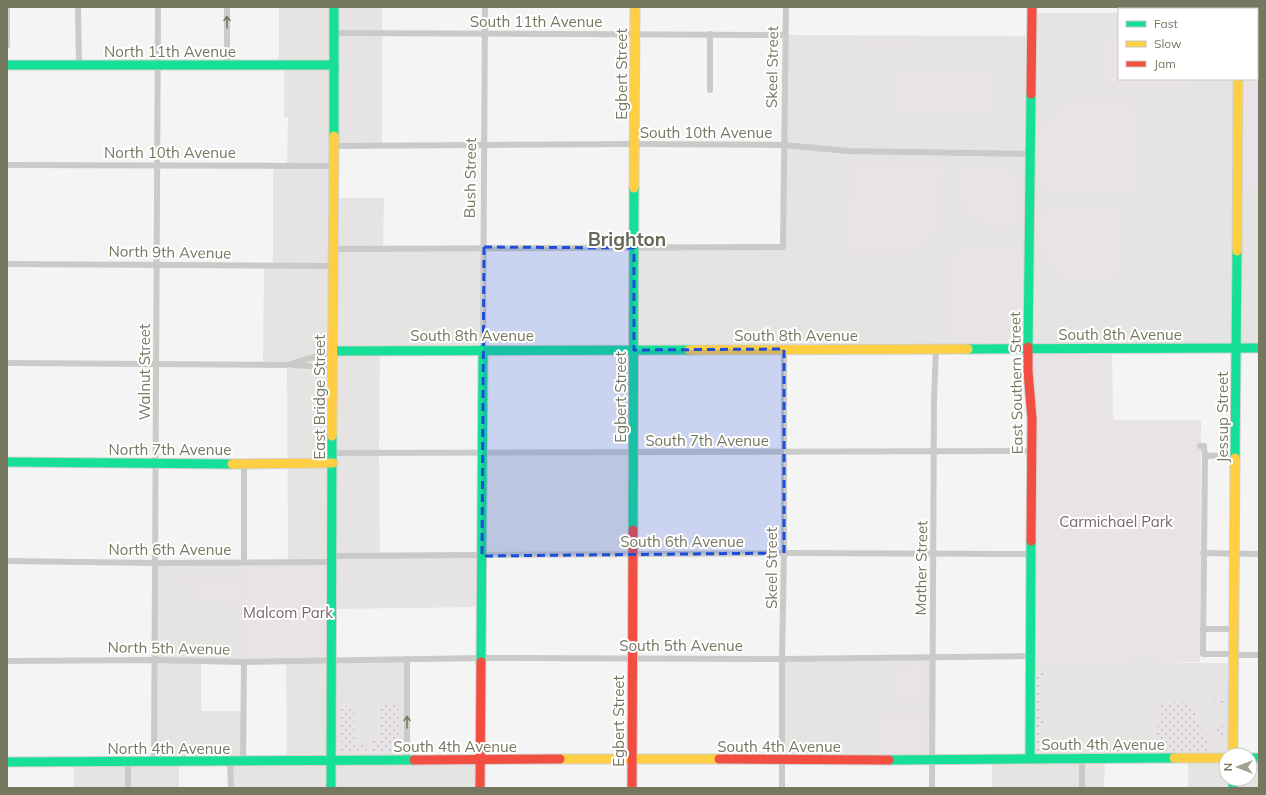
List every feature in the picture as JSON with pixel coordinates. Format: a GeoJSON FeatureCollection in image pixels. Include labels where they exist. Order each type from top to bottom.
{"type":"FeatureCollection","features":[{"type":"Feature","properties":{"kind":"street"},"geometry":{"type":"LineString","coordinates":[[7,7],[7,46]]}},
{"type":"Feature","properties":{"kind":"street"},"geometry":{"type":"LineString","coordinates":[[78,7],[79,65]]}},
{"type":"Feature","properties":{"kind":"street","name":"Walnut Street"},"geometry":{"type":"LineString","coordinates":[[154,762],[158,7]]}},
{"type":"Feature","properties":{"kind":"street"},"geometry":{"type":"LineString","coordinates":[[227,7],[227,65]]}},
{"type":"Feature","properties":{"kind":"street","name":"East Bridge Street"},"geometry":{"type":"LineString","coordinates":[[331,788],[334,373],[334,7]]}},
{"type":"Feature","properties":{"kind":"street","name":"Bush Street"},"geometry":{"type":"LineString","coordinates":[[483,349],[485,7]]}},
{"type":"Feature","properties":{"kind":"street","name":"Egbert Street"},"geometry":{"type":"LineString","coordinates":[[632,788],[635,7]]}},
{"type":"Feature","properties":{"kind":"street","name":"Skeel Street"},"geometry":{"type":"LineString","coordinates":[[634,248],[783,247],[786,7]]}},
{"type":"Feature","properties":{"kind":"street","name":"East Southern Street"},"geometry":{"type":"LineString","coordinates":[[1030,758],[1032,419],[1028,379],[1028,349],[1032,7]]}},
{"type":"Feature","properties":{"kind":"street","name":"South 11th Avenue"},"geometry":{"type":"LineString","coordinates":[[334,33],[785,35]]}},
{"type":"Feature","properties":{"kind":"street"},"geometry":{"type":"LineString","coordinates":[[710,34],[710,90]]}},
{"type":"Feature","properties":{"kind":"street","name":"North 11th Avenue"},"geometry":{"type":"LineString","coordinates":[[7,64],[334,65]]}},
{"type":"Feature","properties":{"kind":"street","name":"Jessup Street"},"geometry":{"type":"LineString","coordinates":[[1233,747],[1238,80]]}},
{"type":"Feature","properties":{"kind":"street","name":"South 10th Avenue"},"geometry":{"type":"LineString","coordinates":[[334,146],[635,144],[784,145],[848,151],[1030,154]]}},
{"type":"Feature","properties":{"kind":"street","name":"North 10th Avenue"},"geometry":{"type":"LineString","coordinates":[[7,166],[334,166]]}},
{"type":"Feature","properties":{"kind":"street"},"geometry":{"type":"LineString","coordinates":[[334,249],[484,246],[634,248]]}},
{"type":"Feature","properties":{"kind":"street","name":"North 9th Avenue"},"geometry":{"type":"LineString","coordinates":[[7,264],[333,266]]}},
{"type":"Feature","properties":{"kind":"street","name":"South 8th Avenue"},"geometry":{"type":"LineString","coordinates":[[333,351],[483,349],[1259,348]]}},
{"type":"Feature","properties":{"kind":"street"},"geometry":{"type":"LineString","coordinates":[[480,788],[483,349]]}},
{"type":"Feature","properties":{"kind":"street","name":"Skeel Street"},"geometry":{"type":"LineString","coordinates":[[782,788],[784,349]]}},
{"type":"Feature","properties":{"kind":"street","name":"Mather Street"},"geometry":{"type":"LineString","coordinates":[[932,788],[934,400],[936,349]]}},
{"type":"Feature","properties":{"kind":"street"},"geometry":{"type":"LineString","coordinates":[[288,365],[333,351]]}},
{"type":"Feature","properties":{"kind":"street"},"geometry":{"type":"LineString","coordinates":[[7,363],[288,365],[322,367],[334,373]]}},
{"type":"Feature","properties":{"kind":"street"},"geometry":{"type":"LineString","coordinates":[[1200,446],[1204,446],[1205,456],[1202,556],[1203,654],[1259,655]]}},
{"type":"Feature","properties":{"kind":"street","name":"South 7th Avenue"},"geometry":{"type":"LineString","coordinates":[[333,453],[1032,452]]}},
{"type":"Feature","properties":{"kind":"street"},"geometry":{"type":"LineString","coordinates":[[1205,456],[1236,455]]}},
{"type":"Feature","properties":{"kind":"street","name":"North 7th Avenue"},"geometry":{"type":"LineString","coordinates":[[7,462],[156,464],[333,463]]}},
{"type":"Feature","properties":{"kind":"street"},"geometry":{"type":"LineString","coordinates":[[244,463],[244,562]]}},
{"type":"Feature","properties":{"kind":"street"},"geometry":{"type":"LineString","coordinates":[[1202,556],[1234,553],[1259,554]]}},
{"type":"Feature","properties":{"kind":"street","name":"South 6th Avenue"},"geometry":{"type":"LineString","coordinates":[[332,559],[633,554],[1031,554]]}},
{"type":"Feature","properties":{"kind":"street","name":"North 6th Avenue"},"geometry":{"type":"LineString","coordinates":[[7,561],[244,562],[332,559]]}},
{"type":"Feature","properties":{"kind":"street"},"geometry":{"type":"LineString","coordinates":[[1203,629],[1234,629]]}},
{"type":"Feature","properties":{"kind":"street","name":"South 5th Avenue"},"geometry":{"type":"LineString","coordinates":[[332,660],[482,658],[782,659],[1031,656]]}},
{"type":"Feature","properties":{"kind":"street"},"geometry":{"type":"LineString","coordinates":[[407,659],[407,761]]}},
{"type":"Feature","properties":{"kind":"street","name":"North 5th Avenue"},"geometry":{"type":"LineString","coordinates":[[7,661],[154,660],[244,662],[332,660]]}},
{"type":"Feature","properties":{"kind":"street"},"geometry":{"type":"LineString","coordinates":[[243,762],[244,662]]}},
{"type":"Feature","properties":{"kind":"street","name":"South 4th Avenue"},"geometry":{"type":"LineString","coordinates":[[332,761],[1218,758]]}},
{"type":"Feature","properties":{"kind":"street"},"geometry":{"type":"LineString","coordinates":[[1082,759],[1082,788]]}},
{"type":"Feature","properties":{"kind":"street","name":"North 4th Avenue"},"geometry":{"type":"LineString","coordinates":[[7,762],[332,761]]}},
{"type":"Feature","properties":{"kind":"street"},"geometry":{"type":"LineString","coordinates":[[128,762],[128,788]]}},
{"type":"Feature","properties":{"kind":"street"},"geometry":{"type":"LineString","coordinates":[[230,762],[231,788]]}},
{"type":"Feature","properties":{"kind":"highlighted area"},"geometry":{"type":"Polygon","coordinates":[[[484,247],[634,248],[634,350],[784,349],[784,553],[482,556],[484,247]]]}},
{"type":"Feature","properties":{"kind":"shaded area"},"geometry":{"type":"Polygon","coordinates":[[[279,7],[382,7],[382,146],[334,146],[334,198],[384,198],[383,248],[484,247],[483,349],[380,350],[379,453],[380,556],[482,556],[482,607],[332,609],[288,563],[287,365],[263,364],[264,266],[273,265],[273,166],[287,165],[288,117],[284,117],[284,65],[279,65],[279,7]]]}},
{"type":"Feature","properties":{"kind":"shaded area"},"geometry":{"type":"Polygon","coordinates":[[[1032,13],[1118,13],[1118,80],[1238,80],[1238,189],[1259,189],[1259,348],[634,350],[634,248],[783,247],[785,35],[1031,36],[1032,13]]]}},
{"type":"Feature","properties":{"kind":"shaded area"},"geometry":{"type":"Polygon","coordinates":[[[483,453],[633,453],[633,554],[482,556],[483,453]]]}},
{"type":"Feature","properties":{"kind":"shaded area"},"geometry":{"type":"Polygon","coordinates":[[[244,562],[244,662],[201,661],[201,711],[243,711],[243,762],[287,761],[286,661],[407,659],[407,761],[480,760],[480,788],[231,788],[230,762],[179,762],[179,788],[74,788],[74,762],[154,762],[155,563],[244,562]]]}},
{"type":"Feature","properties":{"kind":"shaded area"},"geometry":{"type":"Polygon","coordinates":[[[933,657],[932,759],[782,759],[782,658],[933,657]]]}},
{"type":"Feature","properties":{"kind":"shaded area"},"geometry":{"type":"Polygon","coordinates":[[[1133,658],[1158,658],[1158,663],[1234,663],[1233,747],[1218,747],[1218,787],[1258,787],[1259,758],[1259,788],[1188,788],[1188,758],[1105,759],[1104,788],[992,788],[992,759],[1030,758],[1031,664],[1133,664],[1133,658]]]}},
{"type":"Feature","properties":{"kind":"green space"},"geometry":{"type":"Polygon","coordinates":[[[1259,13],[1259,189],[1238,189],[1238,80],[1258,80],[1259,13]]]}},
{"type":"Feature","properties":{"kind":"green space"},"geometry":{"type":"Polygon","coordinates":[[[1099,40],[1118,40],[1118,80],[1194,80],[1194,84],[1099,84],[1099,40]]]}},
{"type":"Feature","properties":{"kind":"green space"},"geometry":{"type":"Polygon","coordinates":[[[859,42],[909,43],[909,47],[859,47],[859,42]]]}},
{"type":"Feature","properties":{"kind":"green space"},"geometry":{"type":"Polygon","coordinates":[[[1005,42],[1012,42],[1012,48],[1005,48],[1005,46],[967,46],[1005,45],[1005,42]]]}},
{"type":"Feature","properties":{"kind":"green space"},"geometry":{"type":"Polygon","coordinates":[[[898,70],[993,70],[992,112],[897,112],[898,70]]]}},
{"type":"Feature","properties":{"kind":"green space"},"geometry":{"type":"Polygon","coordinates":[[[1068,101],[1133,101],[1136,138],[1137,188],[1130,194],[1041,190],[1042,125],[1068,101]]]}},
{"type":"Feature","properties":{"kind":"green space"},"geometry":{"type":"Polygon","coordinates":[[[856,163],[943,165],[939,219],[933,233],[925,245],[915,251],[849,253],[851,170],[856,163]]]}},
{"type":"Feature","properties":{"kind":"green space"},"geometry":{"type":"Polygon","coordinates":[[[956,169],[1010,170],[1015,176],[1015,228],[1001,228],[986,224],[970,214],[964,206],[957,189],[956,169]]]}},
{"type":"Feature","properties":{"kind":"green space"},"geometry":{"type":"Polygon","coordinates":[[[1115,206],[1120,213],[1120,253],[1117,280],[1068,280],[1042,253],[1041,211],[1061,207],[1115,206]]]}},
{"type":"Feature","properties":{"kind":"green space","name":"Carmichael Park"},"geometry":{"type":"Polygon","coordinates":[[[953,250],[1029,250],[1028,348],[1112,348],[1113,420],[1201,420],[1200,662],[1158,663],[1157,658],[1133,658],[1133,664],[1031,664],[1028,349],[954,349],[953,250]]]}},
{"type":"Feature","properties":{"kind":"green space","name":"Malcom Park"},"geometry":{"type":"Polygon","coordinates":[[[244,562],[332,562],[332,660],[244,662],[244,562]]]}},
{"type":"Feature","properties":{"kind":"green space"},"geometry":{"type":"Polygon","coordinates":[[[184,573],[193,574],[200,579],[180,580],[178,578],[184,573]]]}},
{"type":"Feature","properties":{"kind":"green space"},"geometry":{"type":"Polygon","coordinates":[[[202,578],[215,578],[215,584],[202,583],[202,578]]]}},
{"type":"Feature","properties":{"kind":"green space"},"geometry":{"type":"Polygon","coordinates":[[[217,579],[241,579],[241,603],[217,603],[217,579]]]}},
{"type":"Feature","properties":{"kind":"green space"},"geometry":{"type":"Polygon","coordinates":[[[202,584],[215,584],[215,600],[212,600],[212,603],[202,603],[202,584]]]}},
{"type":"Feature","properties":{"kind":"green space"},"geometry":{"type":"Polygon","coordinates":[[[914,664],[924,664],[925,666],[925,700],[895,700],[896,669],[909,669],[914,664]]]}},
{"type":"Feature","properties":{"kind":"green space"},"geometry":{"type":"Polygon","coordinates":[[[1043,670],[1047,676],[1040,676],[1040,720],[1043,721],[1044,724],[1040,726],[1042,733],[1041,744],[1044,746],[1058,744],[1064,752],[1040,753],[1037,751],[1037,674],[1043,670]]]}},
{"type":"Feature","properties":{"kind":"green space"},"geometry":{"type":"Polygon","coordinates":[[[1207,699],[1223,700],[1225,705],[1225,735],[1219,737],[1215,732],[1209,734],[1207,732],[1222,726],[1223,705],[1216,702],[1207,702],[1207,699]]]}},
{"type":"Feature","properties":{"kind":"green space"},"geometry":{"type":"Polygon","coordinates":[[[1159,701],[1165,701],[1160,718],[1159,738],[1155,735],[1157,732],[1156,728],[1158,726],[1159,701]]]}},
{"type":"Feature","properties":{"kind":"green space"},"geometry":{"type":"Polygon","coordinates":[[[1167,702],[1188,702],[1195,708],[1198,725],[1207,736],[1205,740],[1209,745],[1210,752],[1166,752],[1161,742],[1160,727],[1162,712],[1167,702]]]}},
{"type":"Feature","properties":{"kind":"green space"},"geometry":{"type":"Polygon","coordinates":[[[381,705],[398,705],[398,745],[401,748],[400,752],[365,753],[367,749],[372,749],[373,741],[380,741],[381,705]]]}},
{"type":"Feature","properties":{"kind":"green space"},"geometry":{"type":"Polygon","coordinates":[[[341,706],[355,707],[355,744],[341,742],[341,706]]]}},
{"type":"Feature","properties":{"kind":"green space"},"geometry":{"type":"Polygon","coordinates":[[[878,716],[924,716],[924,746],[919,751],[878,750],[878,716]]]}},
{"type":"Feature","properties":{"kind":"green space"},"geometry":{"type":"Polygon","coordinates":[[[1093,742],[1094,746],[1099,748],[1117,746],[1130,748],[1127,749],[1128,752],[1097,752],[1092,748],[1093,742]]]}},
{"type":"Feature","properties":{"kind":"green space"},"geometry":{"type":"Polygon","coordinates":[[[341,744],[351,746],[362,745],[366,747],[365,752],[344,753],[341,750],[341,744]]]}},
{"type":"Feature","properties":{"kind":"green space"},"geometry":{"type":"Polygon","coordinates":[[[1160,744],[1164,752],[1141,752],[1147,748],[1151,749],[1153,745],[1160,744]]]}},
{"type":"Feature","properties":{"kind":"traffic: fast"},"geometry":{"type":"LineString","coordinates":[[334,7],[334,136]]}},
{"type":"Feature","properties":{"kind":"traffic: fast"},"geometry":{"type":"LineString","coordinates":[[7,65],[334,65]]}},
{"type":"Feature","properties":{"kind":"traffic: fast"},"geometry":{"type":"LineString","coordinates":[[1028,347],[1031,94]]}},
{"type":"Feature","properties":{"kind":"traffic: fast"},"geometry":{"type":"LineString","coordinates":[[633,530],[634,188]]}},
{"type":"Feature","properties":{"kind":"traffic: fast"},"geometry":{"type":"LineString","coordinates":[[1235,458],[1237,251]]}},
{"type":"Feature","properties":{"kind":"traffic: fast"},"geometry":{"type":"LineString","coordinates":[[968,349],[1259,348]]}},
{"type":"Feature","properties":{"kind":"traffic: fast"},"geometry":{"type":"LineString","coordinates":[[481,662],[483,349]]}},
{"type":"Feature","properties":{"kind":"traffic: fast"},"geometry":{"type":"LineString","coordinates":[[333,351],[689,350]]}},
{"type":"Feature","properties":{"kind":"traffic: fast"},"geometry":{"type":"LineString","coordinates":[[331,788],[332,436]]}},
{"type":"Feature","properties":{"kind":"traffic: fast"},"geometry":{"type":"LineString","coordinates":[[7,462],[232,464]]}},
{"type":"Feature","properties":{"kind":"traffic: fast"},"geometry":{"type":"LineString","coordinates":[[1030,758],[1031,541]]}},
{"type":"Feature","properties":{"kind":"traffic: fast"},"geometry":{"type":"LineString","coordinates":[[889,760],[1174,758]]}},
{"type":"Feature","properties":{"kind":"traffic: fast"},"geometry":{"type":"LineString","coordinates":[[7,762],[414,760]]}},
{"type":"Feature","properties":{"kind":"traffic: slow"},"geometry":{"type":"LineString","coordinates":[[634,188],[635,7]]}},
{"type":"Feature","properties":{"kind":"traffic: slow"},"geometry":{"type":"LineString","coordinates":[[1237,251],[1238,80]]}},
{"type":"Feature","properties":{"kind":"traffic: slow"},"geometry":{"type":"LineString","coordinates":[[332,436],[334,136]]}},
{"type":"Feature","properties":{"kind":"traffic: slow"},"geometry":{"type":"LineString","coordinates":[[689,350],[968,349]]}},
{"type":"Feature","properties":{"kind":"traffic: slow"},"geometry":{"type":"LineString","coordinates":[[1233,747],[1235,458]]}},
{"type":"Feature","properties":{"kind":"traffic: slow"},"geometry":{"type":"LineString","coordinates":[[232,464],[333,463]]}},
{"type":"Feature","properties":{"kind":"traffic: slow"},"geometry":{"type":"LineString","coordinates":[[1174,758],[1218,758]]}},
{"type":"Feature","properties":{"kind":"traffic: slow"},"geometry":{"type":"LineString","coordinates":[[560,759],[719,759]]}},
{"type":"Feature","properties":{"kind":"traffic: jam"},"geometry":{"type":"LineString","coordinates":[[1031,94],[1032,7]]}},
{"type":"Feature","properties":{"kind":"traffic: jam"},"geometry":{"type":"LineString","coordinates":[[1028,347],[1028,371],[1032,419],[1031,541]]}},
{"type":"Feature","properties":{"kind":"traffic: jam"},"geometry":{"type":"LineString","coordinates":[[632,788],[633,530]]}},
{"type":"Feature","properties":{"kind":"traffic: jam"},"geometry":{"type":"LineString","coordinates":[[480,788],[481,662]]}},
{"type":"Feature","properties":{"kind":"traffic: jam"},"geometry":{"type":"LineString","coordinates":[[414,760],[560,759]]}},
{"type":"Feature","properties":{"kind":"traffic: jam"},"geometry":{"type":"LineString","coordinates":[[719,759],[889,760]]}},
{"type":"Feature","properties":{"kind":"district","name":"Brighton"},"geometry":{"type":"Point","coordinates":[627,239]}}]}
